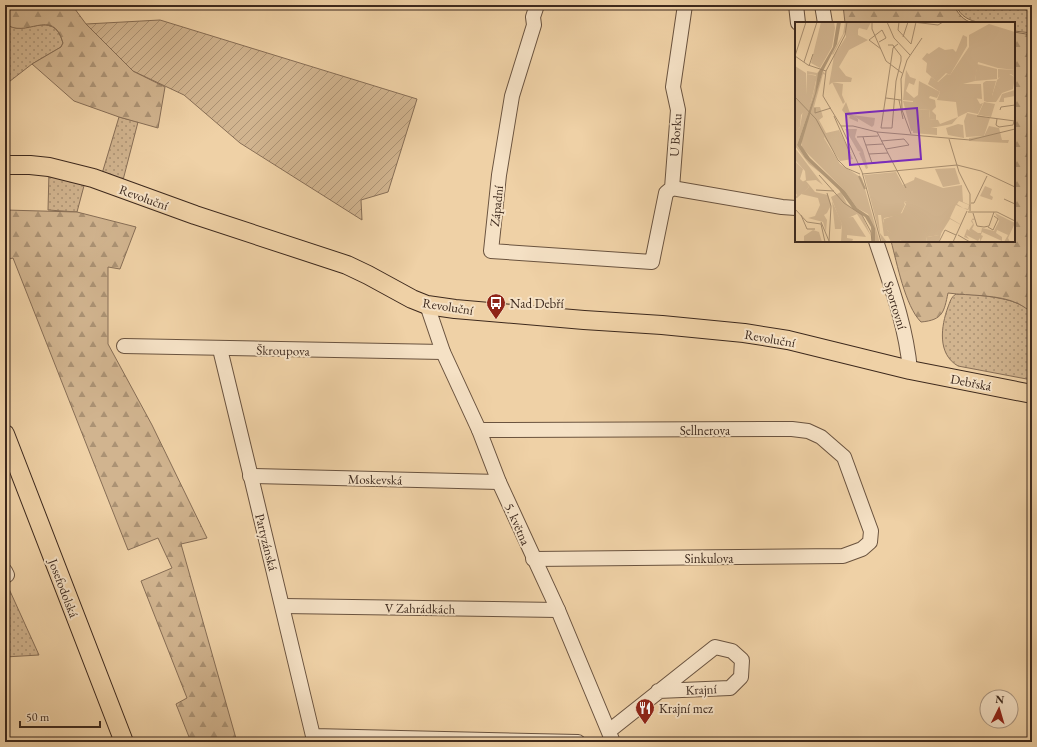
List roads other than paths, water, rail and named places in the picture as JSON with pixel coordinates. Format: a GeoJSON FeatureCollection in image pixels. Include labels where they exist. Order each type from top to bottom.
{"type":"FeatureCollection","features":[{"type":"Feature","properties":{"kind":"main road","name":"Revoluční"},"geometry":{"type":"LineString","coordinates":[[5,165],[49,167],[93,178],[286,246],[347,265],[412,299],[427,305],[576,320],[662,325],[744,333],[817,346],[910,370]]}},
{"type":"Feature","properties":{"kind":"main road","name":"Debřská"},"geometry":{"type":"LineString","coordinates":[[910,370],[1032,394]]}},
{"type":"Feature","properties":{"kind":"main road","name":"Josefodolská"},"geometry":{"type":"LineString","coordinates":[[5,434],[124,742]]}},
{"type":"Feature","properties":{"kind":"street","name":"Západní"},"geometry":{"type":"LineString","coordinates":[[537,5],[533,17],[534,25],[512,96],[499,175],[491,251],[652,262]]}},
{"type":"Feature","properties":{"kind":"street","name":"U Borku"},"geometry":{"type":"LineString","coordinates":[[652,262],[666,193],[672,188],[678,110],[673,87],[685,5]]}},
{"type":"Feature","properties":{"kind":"street"},"geometry":{"type":"LineString","coordinates":[[796,5],[798,22]]}},
{"type":"Feature","properties":{"kind":"street"},"geometry":{"type":"LineString","coordinates":[[822,5],[825,22]]}},
{"type":"Feature","properties":{"kind":"street"},"geometry":{"type":"LineString","coordinates":[[672,188],[795,208]]}},
{"type":"Feature","properties":{"kind":"street","name":"Sportovní"},"geometry":{"type":"LineString","coordinates":[[876,242],[902,318],[908,347],[910,370]]}},
{"type":"Feature","properties":{"kind":"street","name":"5. května"},"geometry":{"type":"LineString","coordinates":[[427,305],[443,352],[478,430],[499,482],[558,610],[611,736]]}},
{"type":"Feature","properties":{"kind":"street","name":"Škroupova"},"geometry":{"type":"LineString","coordinates":[[124,346],[443,352]]}},
{"type":"Feature","properties":{"kind":"street","name":"Partyzánská"},"geometry":{"type":"LineString","coordinates":[[220,349],[283,606],[313,736],[578,742]]}},
{"type":"Feature","properties":{"kind":"street","name":"Sellnerova"},"geometry":{"type":"LineString","coordinates":[[478,430],[792,429],[808,431],[821,437],[844,457],[871,531]]}},
{"type":"Feature","properties":{"kind":"street","name":"Moskevská"},"geometry":{"type":"LineString","coordinates":[[250,476],[499,482]]}},
{"type":"Feature","properties":{"kind":"street","name":"Sinkulova"},"geometry":{"type":"LineString","coordinates":[[534,559],[843,556],[862,549],[870,542],[871,531]]}},
{"type":"Feature","properties":{"kind":"street","name":"V Zahrádkách"},"geometry":{"type":"LineString","coordinates":[[283,606],[558,610]]}},
{"type":"Feature","properties":{"kind":"street","name":"Krajní"},"geometry":{"type":"LineString","coordinates":[[611,736],[658,691],[715,647],[732,651],[742,660],[741,677],[730,688],[658,691]]}},
{"type":"Feature","properties":{"kind":"place","name":"Nad Debří"},"geometry":{"type":"Point","coordinates":[496,320]}},
{"type":"Feature","properties":{"kind":"place","name":"Krajní mez"},"geometry":{"type":"Point","coordinates":[645,725]}}]}
